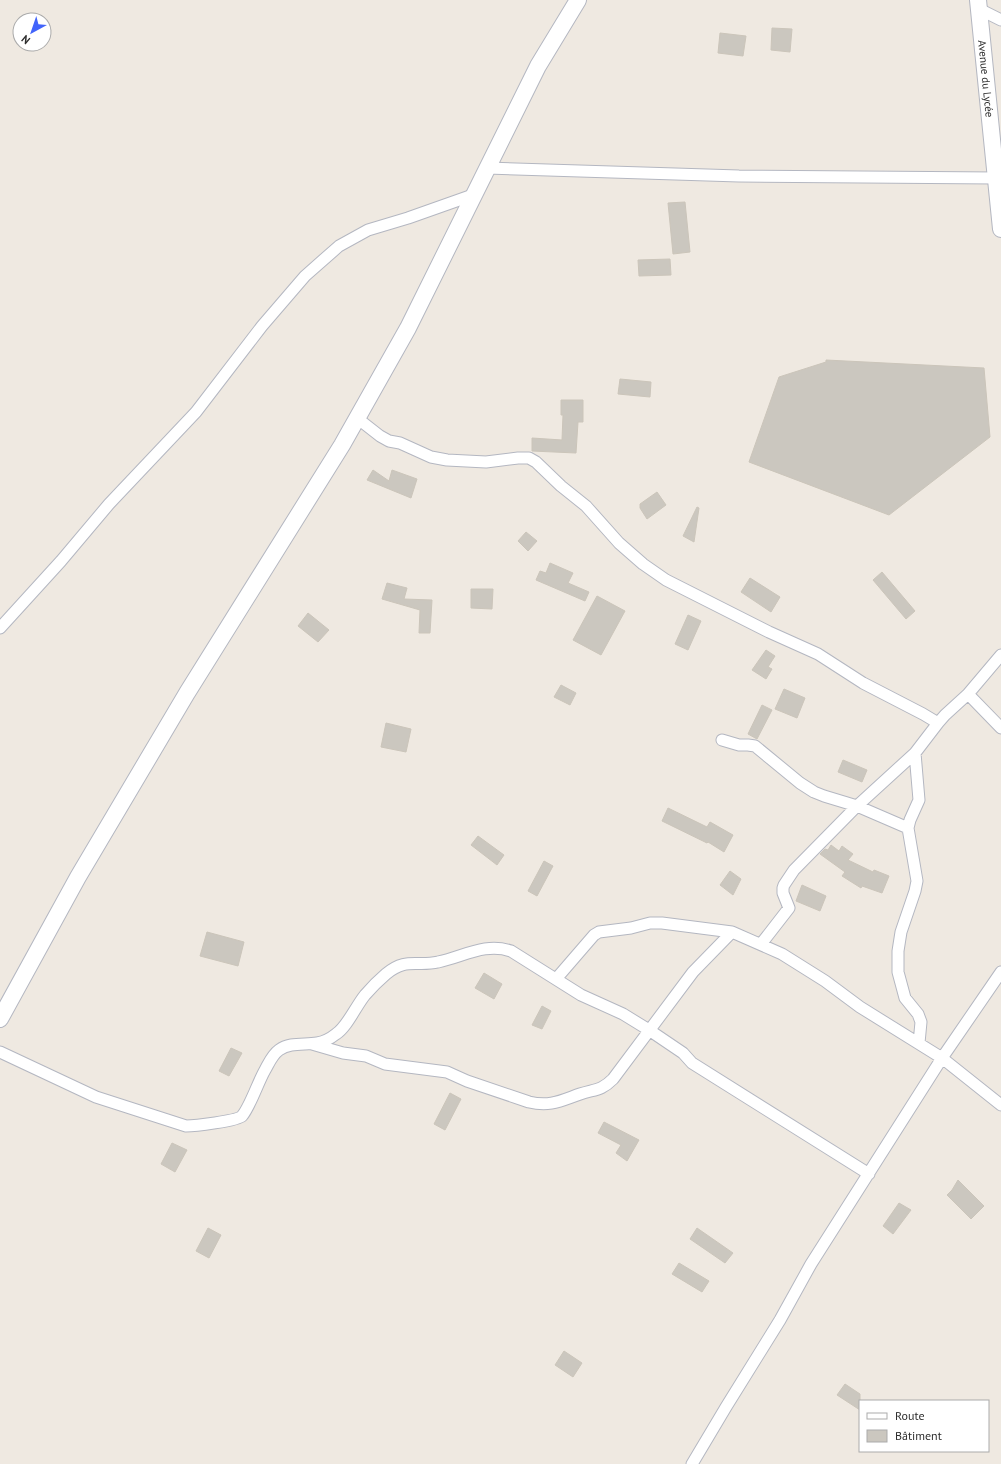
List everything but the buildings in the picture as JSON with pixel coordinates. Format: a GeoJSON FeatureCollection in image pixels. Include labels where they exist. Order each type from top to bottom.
{"type":"FeatureCollection","features":[{"type":"Feature","properties":{"kind":"main road"},"geometry":{"type":"LineString","coordinates":[[0,1019],[78,877],[187,694],[342,445],[408,328],[538,66],[578,0]]}},
{"type":"Feature","properties":{"kind":"main road","name":"Avenue du Lycée"},"geometry":{"type":"LineString","coordinates":[[978,4],[1001,229]]}},
{"type":"Feature","properties":{"kind":"street"},"geometry":{"type":"LineString","coordinates":[[978,4],[1001,20]]}},
{"type":"Feature","properties":{"kind":"street"},"geometry":{"type":"LineString","coordinates":[[487,168],[739,176],[996,178]]}},
{"type":"Feature","properties":{"kind":"street"},"geometry":{"type":"LineString","coordinates":[[0,628],[61,561],[114,499],[196,412],[262,326],[305,276],[339,246],[368,230],[408,218],[473,195]]}},
{"type":"Feature","properties":{"kind":"street"},"geometry":{"type":"LineString","coordinates":[[357,418],[389,441],[400,443],[431,457],[447,460],[486,462],[529,458],[536,462],[561,486],[586,506],[619,543],[643,564],[666,580],[769,632],[818,654],[863,683],[938,723]]}},
{"type":"Feature","properties":{"kind":"street"},"geometry":{"type":"LineString","coordinates":[[761,944],[789,908],[783,893],[783,888],[791,875],[858,806],[915,753],[945,715],[968,694],[1001,655]]}},
{"type":"Feature","properties":{"kind":"street"},"geometry":{"type":"LineString","coordinates":[[968,694],[1001,728]]}},
{"type":"Feature","properties":{"kind":"street"},"geometry":{"type":"LineString","coordinates":[[722,740],[739,745],[755,746],[814,792],[858,806],[908,828]]}},
{"type":"Feature","properties":{"kind":"street"},"geometry":{"type":"LineString","coordinates":[[915,753],[919,800],[908,828],[917,881],[901,932],[898,952],[898,972],[906,998],[918,1014],[921,1022],[919,1043]]}},
{"type":"Feature","properties":{"kind":"street"},"geometry":{"type":"LineString","coordinates":[[556,979],[591,938],[599,932],[631,928],[650,923],[662,923],[732,932],[782,954],[813,973],[860,1007],[942,1058],[1001,1105]]}},
{"type":"Feature","properties":{"kind":"street"},"geometry":{"type":"LineString","coordinates":[[311,1044],[343,1053],[366,1056],[385,1064],[447,1072],[467,1081],[529,1102],[549,1104],[559,1102],[598,1090],[614,1079],[693,972],[732,932]]}},
{"type":"Feature","properties":{"kind":"street"},"geometry":{"type":"LineString","coordinates":[[0,1052],[96,1097],[186,1126],[240,1118],[245,1112],[260,1077],[273,1056],[285,1047],[294,1044],[319,1043],[338,1034],[365,995],[397,966],[409,963],[436,963],[483,949],[495,947],[511,951],[581,995],[623,1014],[683,1053],[692,1063],[869,1174]]}},
{"type":"Feature","properties":{"kind":"street"},"geometry":{"type":"LineString","coordinates":[[692,1464],[780,1320],[811,1264],[942,1058],[1001,972]]}}]}
